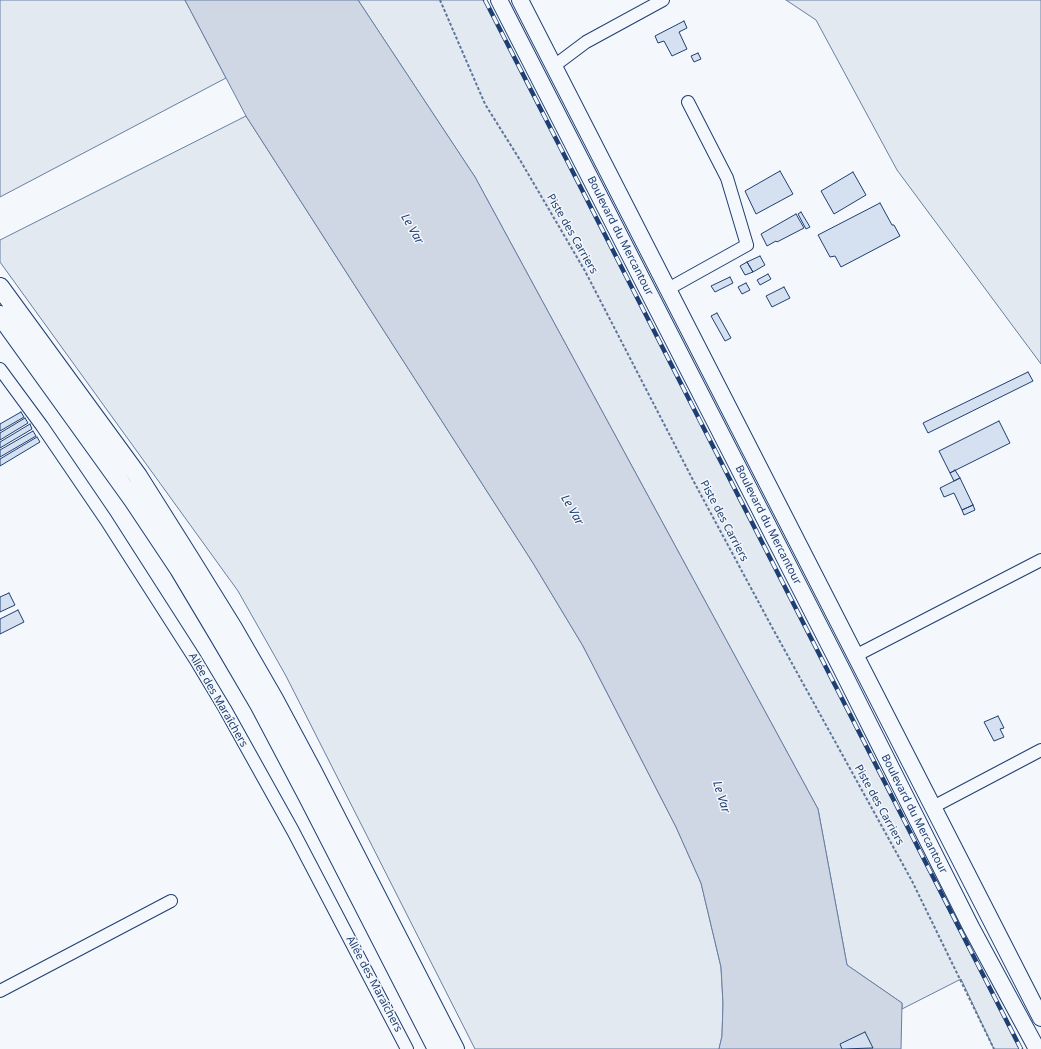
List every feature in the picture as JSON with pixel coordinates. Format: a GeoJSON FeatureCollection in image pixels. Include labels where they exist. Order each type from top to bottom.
{"type":"FeatureCollection","features":[{"type":"Feature","properties":{"kind":"highway"},"geometry":{"type":"LineString","coordinates":[[0,287],[138,476],[233,628],[274,699],[312,770],[455,1049]]}},
{"type":"Feature","properties":{"kind":"highway"},"geometry":{"type":"LineString","coordinates":[[0,315],[133,500],[179,569],[245,680],[309,799],[437,1049]]}},
{"type":"Feature","properties":{"kind":"highway"},"geometry":{"type":"LineString","coordinates":[[0,323],[44,376]]}},
{"type":"Feature","properties":{"kind":"main road","name":"Boulevard du Mercantour"},"geometry":{"type":"LineString","coordinates":[[499,0],[844,673],[971,927],[1037,1049]]}},
{"type":"Feature","properties":{"kind":"main road","name":"Boulevard du Mercantour"},"geometry":{"type":"LineString","coordinates":[[520,0],[1041,1018]]}},
{"type":"Feature","properties":{"kind":"street"},"geometry":{"type":"LineString","coordinates":[[554,66],[586,42],[663,0]]}},
{"type":"Feature","properties":{"kind":"street"},"geometry":{"type":"LineString","coordinates":[[668,289],[747,245],[727,178],[688,102]]}},
{"type":"Feature","properties":{"kind":"street","name":"Allée des Maraîchers"},"geometry":{"type":"LineString","coordinates":[[0,369],[42,426],[106,520],[225,709],[293,831],[408,1049]]}},
{"type":"Feature","properties":{"kind":"street"},"geometry":{"type":"LineString","coordinates":[[855,656],[1041,560]]}},
{"type":"Feature","properties":{"kind":"street"},"geometry":{"type":"LineString","coordinates":[[933,807],[1041,750]]}},
{"type":"Feature","properties":{"kind":"street"},"geometry":{"type":"LineString","coordinates":[[0,991],[171,901]]}},
{"type":"Feature","properties":{"kind":"path","name":"Piste des Carriers"},"geometry":{"type":"LineString","coordinates":[[440,0],[485,104],[520,160],[585,271],[697,489],[912,881],[994,1049]]}},
{"type":"Feature","properties":{"kind":"shaded area"},"geometry":{"type":"Polygon","coordinates":[[[0,0],[185,0],[226,78],[0,197],[0,0]]]}},
{"type":"Feature","properties":{"kind":"shaded area"},"geometry":{"type":"Polygon","coordinates":[[[358,0],[485,0],[1021,1049],[994,1049],[961,979],[902,1009],[902,1003],[847,965],[818,809],[475,177],[358,0]]]}},
{"type":"Feature","properties":{"kind":"shaded area"},"geometry":{"type":"Polygon","coordinates":[[[786,0],[1041,0],[1041,364],[897,170],[816,20],[786,0]]]}},
{"type":"Feature","properties":{"kind":"shaded area"},"geometry":{"type":"Polygon","coordinates":[[[246,116],[533,563],[583,646],[676,827],[701,883],[721,967],[723,1003],[722,1036],[719,1049],[475,1049],[286,676],[238,591],[0,262],[0,240],[246,116]]]}},
{"type":"Feature","properties":{"kind":"water","name":"Le Var"},"geometry":{"type":"Polygon","coordinates":[[[185,0],[358,0],[475,177],[818,809],[847,965],[902,1003],[901,1049],[719,1049],[722,1036],[723,1003],[721,967],[701,883],[676,827],[583,646],[533,563],[246,116],[185,0]]]}},
{"type":"Feature","properties":{"kind":"building"},"geometry":{"type":"Polygon","coordinates":[[[684,21],[687,28],[679,32],[687,49],[672,56],[664,41],[658,43],[655,36],[684,21]]]}},
{"type":"Feature","properties":{"kind":"building"},"geometry":{"type":"Polygon","coordinates":[[[698,53],[701,59],[694,62],[691,56],[698,53]]]}},
{"type":"Feature","properties":{"kind":"building"},"geometry":{"type":"Polygon","coordinates":[[[780,171],[793,194],[756,214],[745,191],[780,171]]]}},
{"type":"Feature","properties":{"kind":"building"},"geometry":{"type":"Polygon","coordinates":[[[853,172],[866,195],[834,214],[821,191],[853,172]]]}},
{"type":"Feature","properties":{"kind":"building"},"geometry":{"type":"Polygon","coordinates":[[[880,203],[900,236],[841,267],[835,256],[830,257],[818,235],[880,203]]]}},
{"type":"Feature","properties":{"kind":"building"},"geometry":{"type":"Polygon","coordinates":[[[801,212],[810,227],[806,229],[798,214],[801,212]]]}},
{"type":"Feature","properties":{"kind":"building"},"geometry":{"type":"Polygon","coordinates":[[[796,214],[804,228],[767,246],[761,234],[796,214]]]}},
{"type":"Feature","properties":{"kind":"building"},"geometry":{"type":"Polygon","coordinates":[[[760,256],[765,265],[753,272],[747,262],[760,256]]]}},
{"type":"Feature","properties":{"kind":"building"},"geometry":{"type":"Polygon","coordinates":[[[747,262],[753,272],[745,275],[740,266],[747,262]]]}},
{"type":"Feature","properties":{"kind":"building"},"geometry":{"type":"Polygon","coordinates":[[[768,274],[771,279],[760,285],[757,280],[768,274]]]}},
{"type":"Feature","properties":{"kind":"building"},"geometry":{"type":"Polygon","coordinates":[[[730,277],[733,283],[715,292],[711,286],[730,277]]]}},
{"type":"Feature","properties":{"kind":"building"},"geometry":{"type":"Polygon","coordinates":[[[746,283],[750,290],[742,294],[738,287],[746,283]]]}},
{"type":"Feature","properties":{"kind":"building"},"geometry":{"type":"Polygon","coordinates":[[[784,287],[790,298],[772,307],[766,296],[784,287]]]}},
{"type":"Feature","properties":{"kind":"building"},"geometry":{"type":"Polygon","coordinates":[[[717,313],[731,338],[725,341],[711,316],[717,313]]]}},
{"type":"Feature","properties":{"kind":"building"},"geometry":{"type":"Polygon","coordinates":[[[1028,372],[1033,381],[928,433],[923,423],[1028,372]]]}},
{"type":"Feature","properties":{"kind":"building"},"geometry":{"type":"Polygon","coordinates":[[[21,412],[24,417],[0,431],[0,424],[21,412]]]}},
{"type":"Feature","properties":{"kind":"building"},"geometry":{"type":"Polygon","coordinates":[[[25,418],[28,423],[0,440],[0,433],[25,418]]]}},
{"type":"Feature","properties":{"kind":"building"},"geometry":{"type":"Polygon","coordinates":[[[999,421],[1010,443],[950,473],[939,451],[999,421]]]}},
{"type":"Feature","properties":{"kind":"building"},"geometry":{"type":"Polygon","coordinates":[[[30,424],[32,429],[0,448],[0,442],[30,424]]]}},
{"type":"Feature","properties":{"kind":"building"},"geometry":{"type":"Polygon","coordinates":[[[33,431],[36,436],[0,457],[0,450],[33,431]]]}},
{"type":"Feature","properties":{"kind":"building"},"geometry":{"type":"Polygon","coordinates":[[[37,437],[40,442],[0,466],[0,459],[37,437]]]}},
{"type":"Feature","properties":{"kind":"building"},"geometry":{"type":"Polygon","coordinates":[[[955,470],[960,478],[954,481],[950,473],[955,470]]]}},
{"type":"Feature","properties":{"kind":"building"},"geometry":{"type":"Polygon","coordinates":[[[960,478],[973,505],[962,510],[954,493],[944,497],[940,488],[960,478]]]}},
{"type":"Feature","properties":{"kind":"building"},"geometry":{"type":"Polygon","coordinates":[[[973,505],[975,510],[964,515],[962,510],[973,505]]]}},
{"type":"Feature","properties":{"kind":"building"},"geometry":{"type":"Polygon","coordinates":[[[9,593],[15,605],[0,612],[0,597],[9,593]]]}},
{"type":"Feature","properties":{"kind":"building"},"geometry":{"type":"Polygon","coordinates":[[[18,610],[24,622],[0,634],[0,619],[18,610]]]}},
{"type":"Feature","properties":{"kind":"building"},"geometry":{"type":"Polygon","coordinates":[[[998,716],[1004,728],[1000,729],[1004,737],[994,741],[984,722],[998,716]]]}},
{"type":"Feature","properties":{"kind":"building"},"geometry":{"type":"Polygon","coordinates":[[[865,1032],[873,1048],[842,1049],[840,1044],[865,1032]]]}},
{"type":"Feature","properties":{"kind":"railway"},"geometry":{"type":"LineString","coordinates":[[485,0],[1021,1049]]}}]}
